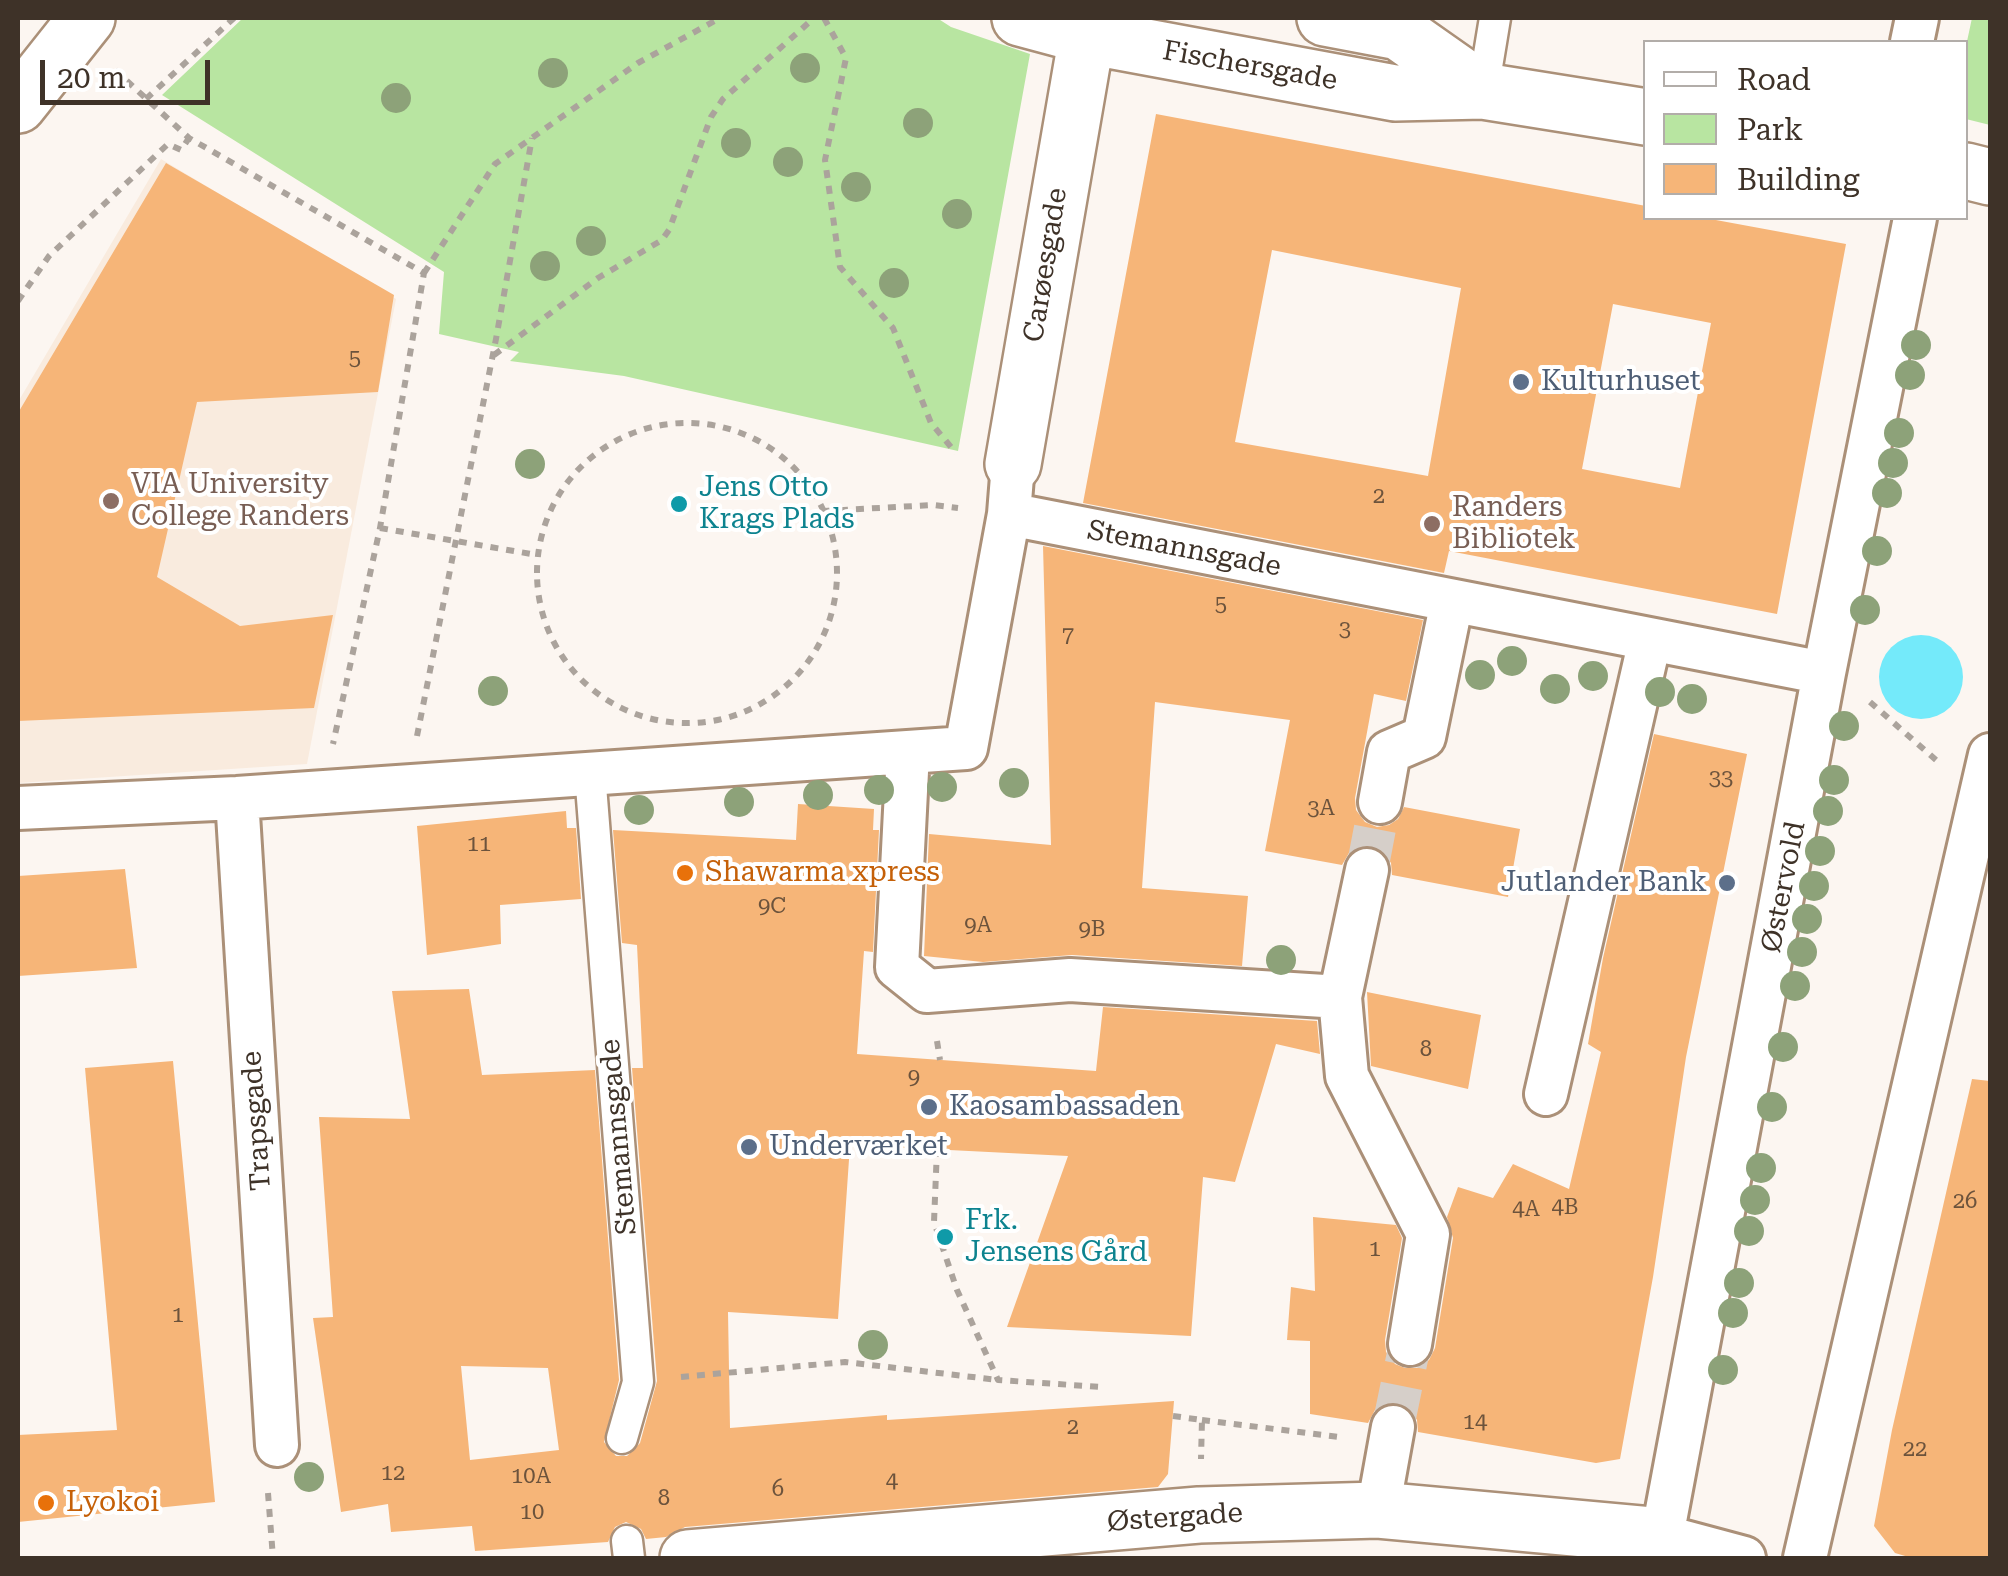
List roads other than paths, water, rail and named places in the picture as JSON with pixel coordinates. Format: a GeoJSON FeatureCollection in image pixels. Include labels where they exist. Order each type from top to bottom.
{"type":"FeatureCollection","features":[{"type":"Feature","properties":{"kind":"street"},"geometry":{"type":"LineString","coordinates":[[18,105],[87,18]]}},
{"type":"Feature","properties":{"kind":"street","name":"Fischersgade"},"geometry":{"type":"LineString","coordinates":[[1020,18],[1088,27],[1395,93],[1483,91],[1643,117]]}},
{"type":"Feature","properties":{"kind":"street","name":"Fischersgade"},"geometry":{"type":"LineString","coordinates":[[1325,18],[1399,32],[1483,91]]}},
{"type":"Feature","properties":{"kind":"street","name":"Carøesgade"},"geometry":{"type":"LineString","coordinates":[[1011,489],[1088,27]]}},
{"type":"Feature","properties":{"kind":"street","name":"Østervold"},"geometry":{"type":"LineString","coordinates":[[1660,1547],[1914,220]]}},
{"type":"Feature","properties":{"kind":"street"},"geometry":{"type":"LineString","coordinates":[[18,808],[237,798],[966,748],[1011,489]]}},
{"type":"Feature","properties":{"kind":"street","name":"Stemannsgade"},"geometry":{"type":"LineString","coordinates":[[1011,489],[1452,601],[1824,673]]}},
{"type":"Feature","properties":{"kind":"street"},"geometry":{"type":"LineString","coordinates":[[1380,802],[1389,752],[1424,737],[1452,601]]}},
{"type":"Feature","properties":{"kind":"street"},"geometry":{"type":"LineString","coordinates":[[1546,1094],[1650,640]]}},
{"type":"Feature","properties":{"kind":"street"},"geometry":{"type":"LineString","coordinates":[[908,752],[897,968],[927,992],[1070,980],[1340,997]]}},
{"type":"Feature","properties":{"kind":"street"},"geometry":{"type":"LineString","coordinates":[[1805,1558],[1986,773]]}},
{"type":"Feature","properties":{"kind":"street","name":"Trapsgade"},"geometry":{"type":"LineString","coordinates":[[237,798],[277,1445]]}},
{"type":"Feature","properties":{"kind":"street"},"geometry":{"type":"LineString","coordinates":[[1367,870],[1340,997],[1348,1076],[1428,1234],[1410,1344]]}},
{"type":"Feature","properties":{"kind":"street"},"geometry":{"type":"LineString","coordinates":[[1378,1510],[1392,1435]]}},
{"type":"Feature","properties":{"kind":"street","name":"Østergade"},"geometry":{"type":"LineString","coordinates":[[688,1558],[1199,1515],[1317,1535],[1378,1510],[1660,1547]]}},
{"type":"Feature","properties":{"kind":"street"},"geometry":{"type":"LineString","coordinates":[[1660,1547],[1744,1558]]}},
{"type":"Feature","properties":{"kind":"lane"},"geometry":{"type":"LineString","coordinates":[[1483,91],[1495,18]]}},
{"type":"Feature","properties":{"kind":"lane","name":"Stemannsgade"},"geometry":{"type":"LineString","coordinates":[[590,773],[638,1382],[622,1438]]}},
{"type":"Feature","properties":{"kind":"water"},"geometry":{"type":"Polygon","coordinates":[[[1921,635],[1944,642],[1956,654],[1963,677],[1956,700],[1944,712],[1921,719],[1898,712],[1886,700],[1879,677],[1886,654],[1898,642],[1921,635]]]}},
{"type":"Feature","properties":{"kind":"tunnel"},"geometry":{"type":"LineString","coordinates":[[1367,870],[1380,802]]}},
{"type":"Feature","properties":{"kind":"tunnel"},"geometry":{"type":"LineString","coordinates":[[1393,1427],[1410,1344]]}},
{"type":"Feature","properties":{"kind":"place","name":"Kulturhuset"},"geometry":{"type":"Point","coordinates":[1521,382]}},
{"type":"Feature","properties":{"kind":"place","name":"VIA University College Randers"},"geometry":{"type":"Point","coordinates":[111,501]}},
{"type":"Feature","properties":{"kind":"place","name":"Jens Otto Krags Plads"},"geometry":{"type":"Point","coordinates":[679,504]}},
{"type":"Feature","properties":{"kind":"place","name":"Randers Bibliotek"},"geometry":{"type":"Point","coordinates":[1432,524]}},
{"type":"Feature","properties":{"kind":"place","name":"Shawarma xpress"},"geometry":{"type":"Point","coordinates":[685,873]}},
{"type":"Feature","properties":{"kind":"place","name":"Jutlander Bank"},"geometry":{"type":"Point","coordinates":[1727,883]}},
{"type":"Feature","properties":{"kind":"place","name":"Kaosambassaden"},"geometry":{"type":"Point","coordinates":[929,1107]}},
{"type":"Feature","properties":{"kind":"place","name":"Underværket"},"geometry":{"type":"Point","coordinates":[749,1147]}},
{"type":"Feature","properties":{"kind":"place","name":"Frk. Jensens Gård"},"geometry":{"type":"Point","coordinates":[945,1237]}},
{"type":"Feature","properties":{"kind":"place","name":"Lyokoi"},"geometry":{"type":"Point","coordinates":[46,1503]}}]}
